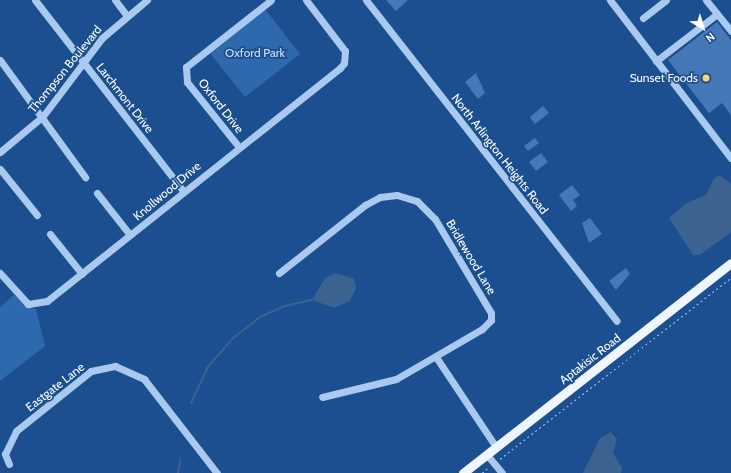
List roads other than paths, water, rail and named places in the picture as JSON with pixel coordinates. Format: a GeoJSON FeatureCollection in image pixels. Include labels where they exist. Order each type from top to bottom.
{"type":"FeatureCollection","features":[{"type":"Feature","properties":{"kind":"main road","name":"Aptakisic Road"},"geometry":{"type":"LineString","coordinates":[[463,473],[731,263]]}},
{"type":"Feature","properties":{"kind":"street","name":"Larchmont Drive"},"geometry":{"type":"LineString","coordinates":[[35,0],[183,191]]}},
{"type":"Feature","properties":{"kind":"street"},"geometry":{"type":"LineString","coordinates":[[115,0],[127,16]]}},
{"type":"Feature","properties":{"kind":"street","name":"Thompson Boulevard"},"geometry":{"type":"LineString","coordinates":[[0,152],[43,116],[82,62],[127,16],[147,0]]}},
{"type":"Feature","properties":{"kind":"street","name":"Oxford Drive"},"geometry":{"type":"LineString","coordinates":[[239,147],[187,82],[186,67],[271,0]]}},
{"type":"Feature","properties":{"kind":"street","name":"Knollwood Drive"},"geometry":{"type":"LineString","coordinates":[[0,273],[19,297],[35,305],[47,301],[183,191],[340,68],[346,57],[342,46],[306,0]]}},
{"type":"Feature","properties":{"kind":"street","name":"North Arlington Heights Road"},"geometry":{"type":"LineString","coordinates":[[366,0],[617,321]]}},
{"type":"Feature","properties":{"kind":"street"},"geometry":{"type":"LineString","coordinates":[[610,0],[731,158]]}},
{"type":"Feature","properties":{"kind":"street"},"geometry":{"type":"LineString","coordinates":[[643,18],[666,0]]}},
{"type":"Feature","properties":{"kind":"street"},"geometry":{"type":"LineString","coordinates":[[706,0],[731,31]]}},
{"type":"Feature","properties":{"kind":"street"},"geometry":{"type":"LineString","coordinates":[[656,61],[717,14]]}},
{"type":"Feature","properties":{"kind":"street"},"geometry":{"type":"LineString","coordinates":[[0,60],[43,116],[85,177]]}},
{"type":"Feature","properties":{"kind":"street"},"geometry":{"type":"LineString","coordinates":[[0,169],[37,215]]}},
{"type":"Feature","properties":{"kind":"street"},"geometry":{"type":"LineString","coordinates":[[97,193],[130,235]]}},
{"type":"Feature","properties":{"kind":"street","name":"Bridlewood Lane"},"geometry":{"type":"LineString","coordinates":[[279,273],[373,200],[397,195],[417,201],[435,219],[491,317],[482,329],[436,357]]}},
{"type":"Feature","properties":{"kind":"street"},"geometry":{"type":"LineString","coordinates":[[50,234],[82,274]]}},
{"type":"Feature","properties":{"kind":"street"},"geometry":{"type":"LineString","coordinates":[[322,397],[390,381],[436,357],[496,447]]}},
{"type":"Feature","properties":{"kind":"street","name":"Eastgate Lane"},"geometry":{"type":"LineString","coordinates":[[9,464],[5,454],[16,431],[91,372],[115,366],[144,378],[217,473]]}},
{"type":"Feature","properties":{"kind":"street"},"geometry":{"type":"LineString","coordinates":[[487,454],[502,473]]}},
{"type":"Feature","properties":{"kind":"waterway"},"geometry":{"type":"LineString","coordinates":[[191,403],[207,368],[232,339],[260,317],[285,306],[312,300]]}},
{"type":"Feature","properties":{"kind":"waterway"},"geometry":{"type":"LineString","coordinates":[[178,473],[180,460]]}},
{"type":"Feature","properties":{"kind":"place","name":"Sunset Foods"},"geometry":{"type":"Point","coordinates":[706,78]}},
{"type":"Feature","properties":{"kind":"park label","name":"Oxford Park"},"geometry":{"type":"Point","coordinates":[255,53]}}]}
